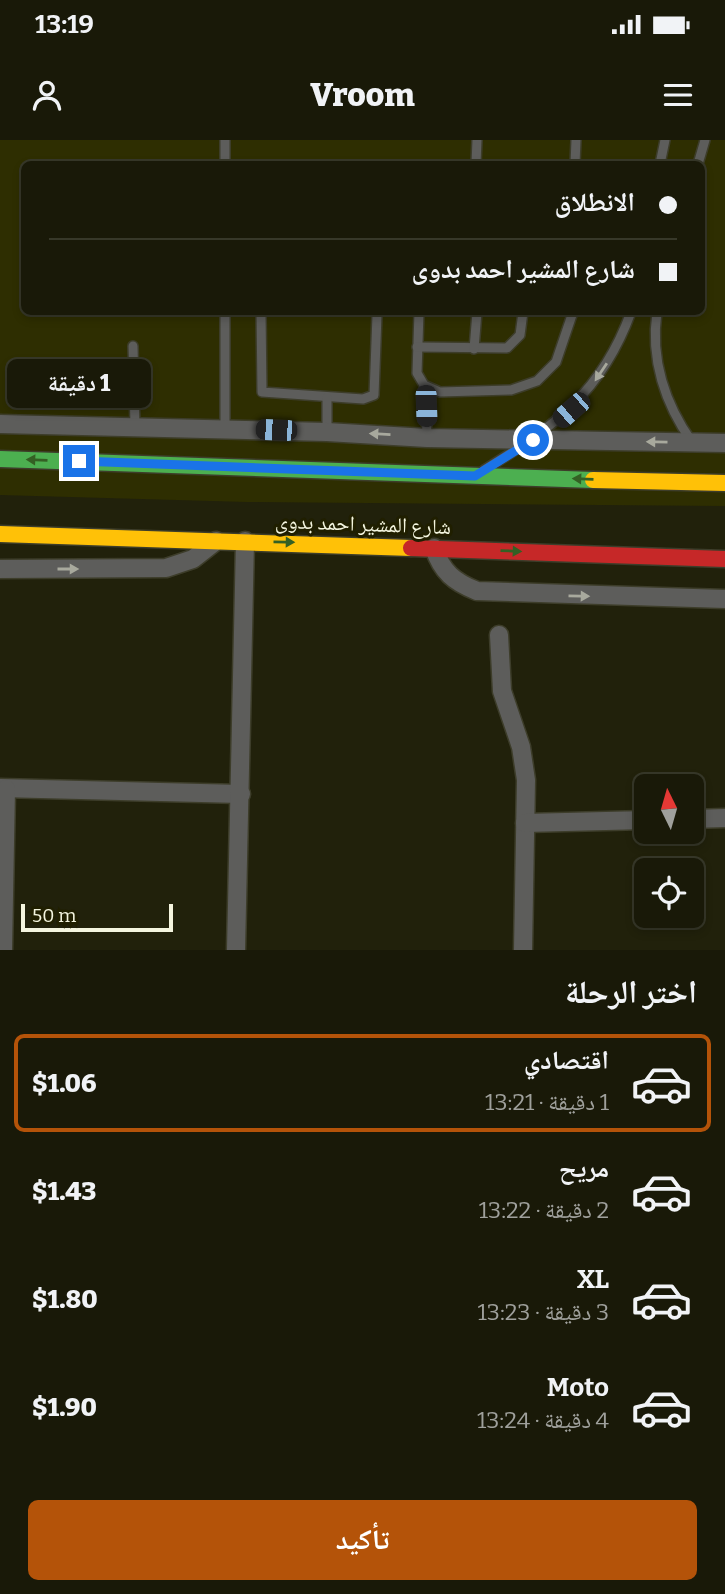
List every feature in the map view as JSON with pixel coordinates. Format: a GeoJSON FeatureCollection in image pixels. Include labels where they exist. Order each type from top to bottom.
{"type":"FeatureCollection","features":[{"type":"Feature","properties":{"kind":"street"},"geometry":{"type":"LineString","coordinates":[[0,424],[225,428],[427,438],[725,443]]}},
{"type":"Feature","properties":{"kind":"street"},"geometry":{"type":"LineString","coordinates":[[0,459],[725,483]]}},
{"type":"Feature","properties":{"kind":"street","name":"شارع المشير احمد بدوى"},"geometry":{"type":"LineString","coordinates":[[0,534],[725,559]]}},
{"type":"Feature","properties":{"kind":"street"},"geometry":{"type":"LineString","coordinates":[[0,569],[166,568],[193,559],[216,541]]}},
{"type":"Feature","properties":{"kind":"street"},"geometry":{"type":"LineString","coordinates":[[236,950],[245,541]]}},
{"type":"Feature","properties":{"kind":"street"},"geometry":{"type":"LineString","coordinates":[[434,548],[441,568],[463,586],[477,592],[725,598]]}},
{"type":"Feature","properties":{"kind":"street"},"geometry":{"type":"LineString","coordinates":[[499,635],[502,691],[524,764],[523,950]]}},
{"type":"Feature","properties":{"kind":"street"},"geometry":{"type":"LineString","coordinates":[[3,950],[3,788],[241,794]]}},
{"type":"Feature","properties":{"kind":"street"},"geometry":{"type":"LineString","coordinates":[[704,819],[725,818]]}},
{"type":"Feature","properties":{"kind":"street"},"geometry":{"type":"LineString","coordinates":[[525,823],[634,820]]}},
{"type":"Feature","properties":{"kind":"lane"},"geometry":{"type":"LineString","coordinates":[[225,140],[225,161]]}},
{"type":"Feature","properties":{"kind":"lane"},"geometry":{"type":"LineString","coordinates":[[476,161],[477,140]]}},
{"type":"Feature","properties":{"kind":"lane"},"geometry":{"type":"LineString","coordinates":[[575,161],[576,140]]}},
{"type":"Feature","properties":{"kind":"lane"},"geometry":{"type":"LineString","coordinates":[[661,161],[665,140]]}},
{"type":"Feature","properties":{"kind":"lane"},"geometry":{"type":"LineString","coordinates":[[699,161],[705,140]]}},
{"type":"Feature","properties":{"kind":"lane"},"geometry":{"type":"LineString","coordinates":[[225,315],[225,428]]}},
{"type":"Feature","properties":{"kind":"lane"},"geometry":{"type":"LineString","coordinates":[[261,315],[262,392],[363,400],[374,395],[377,315]]}},
{"type":"Feature","properties":{"kind":"lane"},"geometry":{"type":"LineString","coordinates":[[419,315],[417,373],[429,389],[440,392],[511,390],[537,382],[556,362],[572,315]]}},
{"type":"Feature","properties":{"kind":"lane"},"geometry":{"type":"LineString","coordinates":[[474,349],[477,315]]}},
{"type":"Feature","properties":{"kind":"lane"},"geometry":{"type":"LineString","coordinates":[[417,348],[501,350],[512,345],[520,335],[523,315]]}},
{"type":"Feature","properties":{"kind":"lane"},"geometry":{"type":"LineString","coordinates":[[475,476],[533,440],[587,392],[614,352],[630,315]]}},
{"type":"Feature","properties":{"kind":"lane"},"geometry":{"type":"LineString","coordinates":[[657,315],[657,355],[662,383],[672,410],[692,442]]}},
{"type":"Feature","properties":{"kind":"lane"},"geometry":{"type":"LineString","coordinates":[[133,346],[135,426]]}},
{"type":"Feature","properties":{"kind":"lane"},"geometry":{"type":"LineString","coordinates":[[427,438],[426,402],[429,389]]}},
{"type":"Feature","properties":{"kind":"lane"},"geometry":{"type":"LineString","coordinates":[[327,398],[327,432]]}},
{"type":"Feature","properties":{"kind":"shaded area"},"geometry":{"type":"Polygon","coordinates":[[[0,140],[725,140],[725,506],[247,502],[0,495],[0,140]]]}},
{"type":"Feature","properties":{"kind":"traffic: fast"},"geometry":{"type":"LineString","coordinates":[[0,459],[593,480]]}},
{"type":"Feature","properties":{"kind":"traffic: slow"},"geometry":{"type":"LineString","coordinates":[[593,480],[725,483]]}},
{"type":"Feature","properties":{"kind":"traffic: slow"},"geometry":{"type":"LineString","coordinates":[[0,534],[411,548]]}},
{"type":"Feature","properties":{"kind":"traffic: jam"},"geometry":{"type":"LineString","coordinates":[[411,548],[725,559]]}},
{"type":"Feature","properties":{"kind":"route"},"geometry":{"type":"LineString","coordinates":[[79,461],[187,467],[278,468],[308,472],[475,476],[533,440]]}}]}
